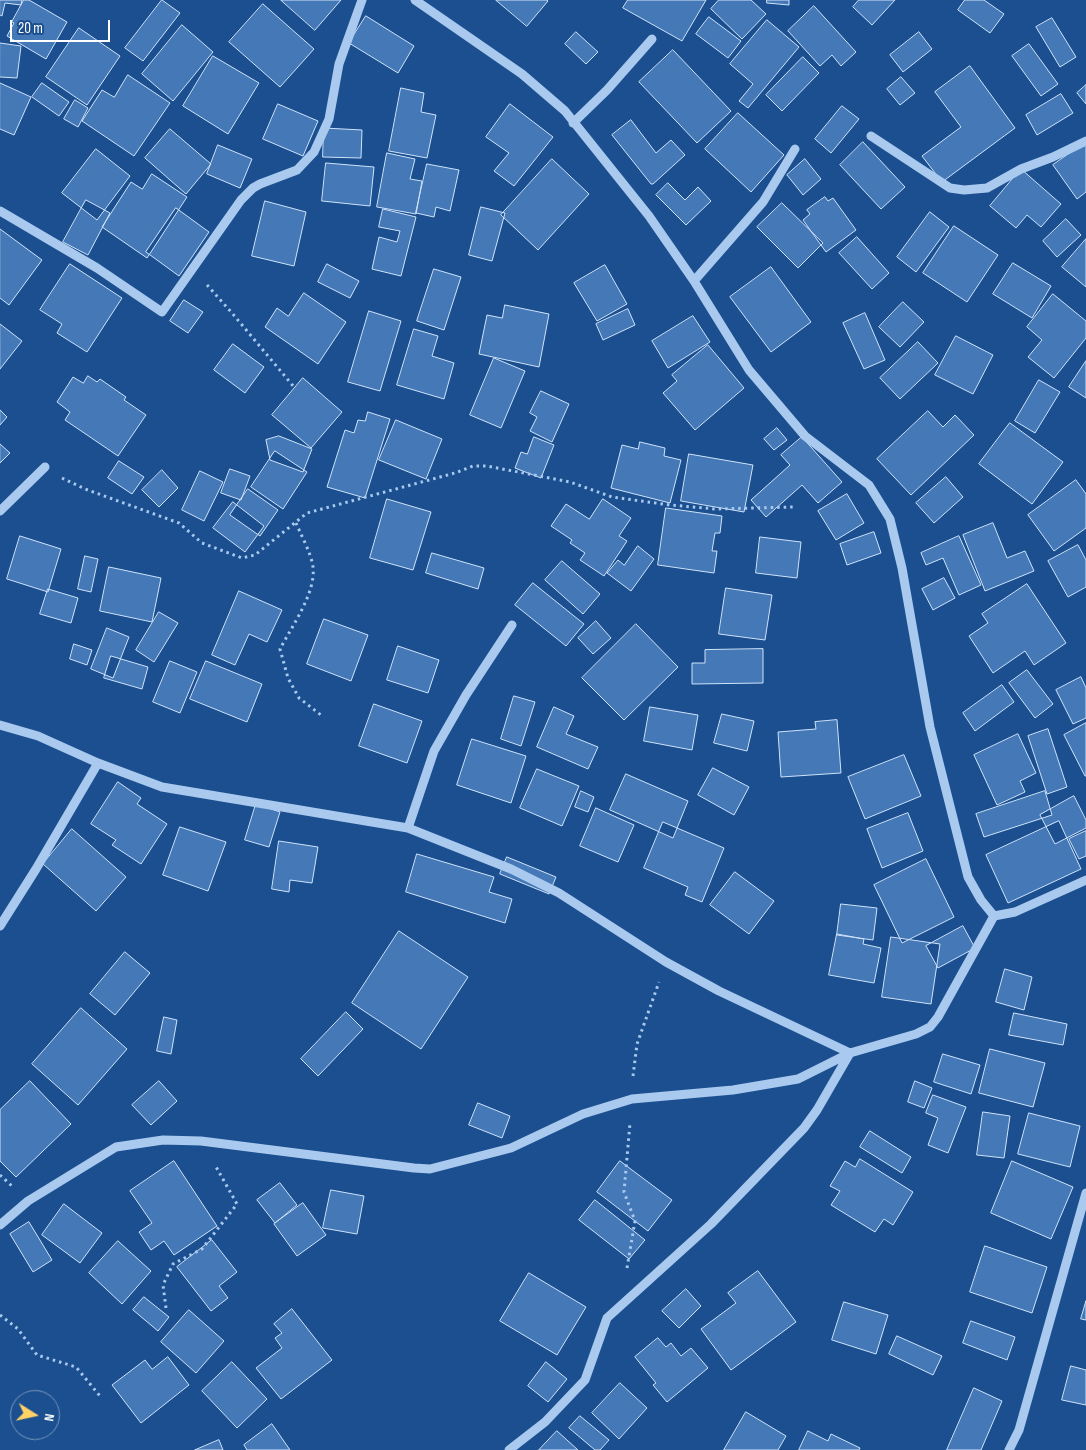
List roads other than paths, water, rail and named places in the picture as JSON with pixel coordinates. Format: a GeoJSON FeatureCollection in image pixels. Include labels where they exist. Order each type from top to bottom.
{"type":"FeatureCollection","features":[{"type":"Feature","properties":{"kind":"street"},"geometry":{"type":"LineString","coordinates":[[0,211],[97,268],[162,312],[241,200],[260,184],[297,170],[314,152],[329,120],[339,64],[362,0]]}},
{"type":"Feature","properties":{"kind":"street"},"geometry":{"type":"LineString","coordinates":[[415,0],[522,74],[565,111],[649,216],[694,281],[749,370],[805,436],[869,486],[890,519],[902,568],[930,727],[968,877],[981,900],[994,916]]}},
{"type":"Feature","properties":{"kind":"street"},"geometry":{"type":"LineString","coordinates":[[573,123],[607,90],[652,39]]}},
{"type":"Feature","properties":{"kind":"street"},"geometry":{"type":"LineString","coordinates":[[871,136],[950,188],[964,190],[987,188],[1021,169],[1053,157],[1086,141]]}},
{"type":"Feature","properties":{"kind":"street"},"geometry":{"type":"LineString","coordinates":[[694,281],[763,202],[795,149]]}},
{"type":"Feature","properties":{"kind":"street"},"geometry":{"type":"LineString","coordinates":[[0,511],[45,467]]}},
{"type":"Feature","properties":{"kind":"street"},"geometry":{"type":"LineString","coordinates":[[408,828],[434,750],[466,695],[512,625]]}},
{"type":"Feature","properties":{"kind":"street"},"geometry":{"type":"LineString","coordinates":[[0,725],[38,736],[98,763],[162,787],[408,828],[511,869],[560,893],[666,962],[719,991],[850,1053]]}},
{"type":"Feature","properties":{"kind":"street"},"geometry":{"type":"LineString","coordinates":[[0,926],[98,763]]}},
{"type":"Feature","properties":{"kind":"street"},"geometry":{"type":"LineString","coordinates":[[994,916],[1015,912],[1086,880]]}},
{"type":"Feature","properties":{"kind":"street"},"geometry":{"type":"LineString","coordinates":[[0,1225],[28,1201],[116,1147],[163,1140],[201,1141],[430,1169],[511,1148],[583,1114],[632,1099],[733,1090],[798,1079],[850,1053],[916,1034],[930,1027],[938,1017],[994,916]]}},
{"type":"Feature","properties":{"kind":"street"},"geometry":{"type":"LineString","coordinates":[[509,1450],[545,1422],[585,1380],[607,1318],[711,1224],[804,1128],[817,1110],[850,1053]]}},
{"type":"Feature","properties":{"kind":"street"},"geometry":{"type":"LineString","coordinates":[[1009,1450],[1019,1430],[1086,1194]]}}]}
